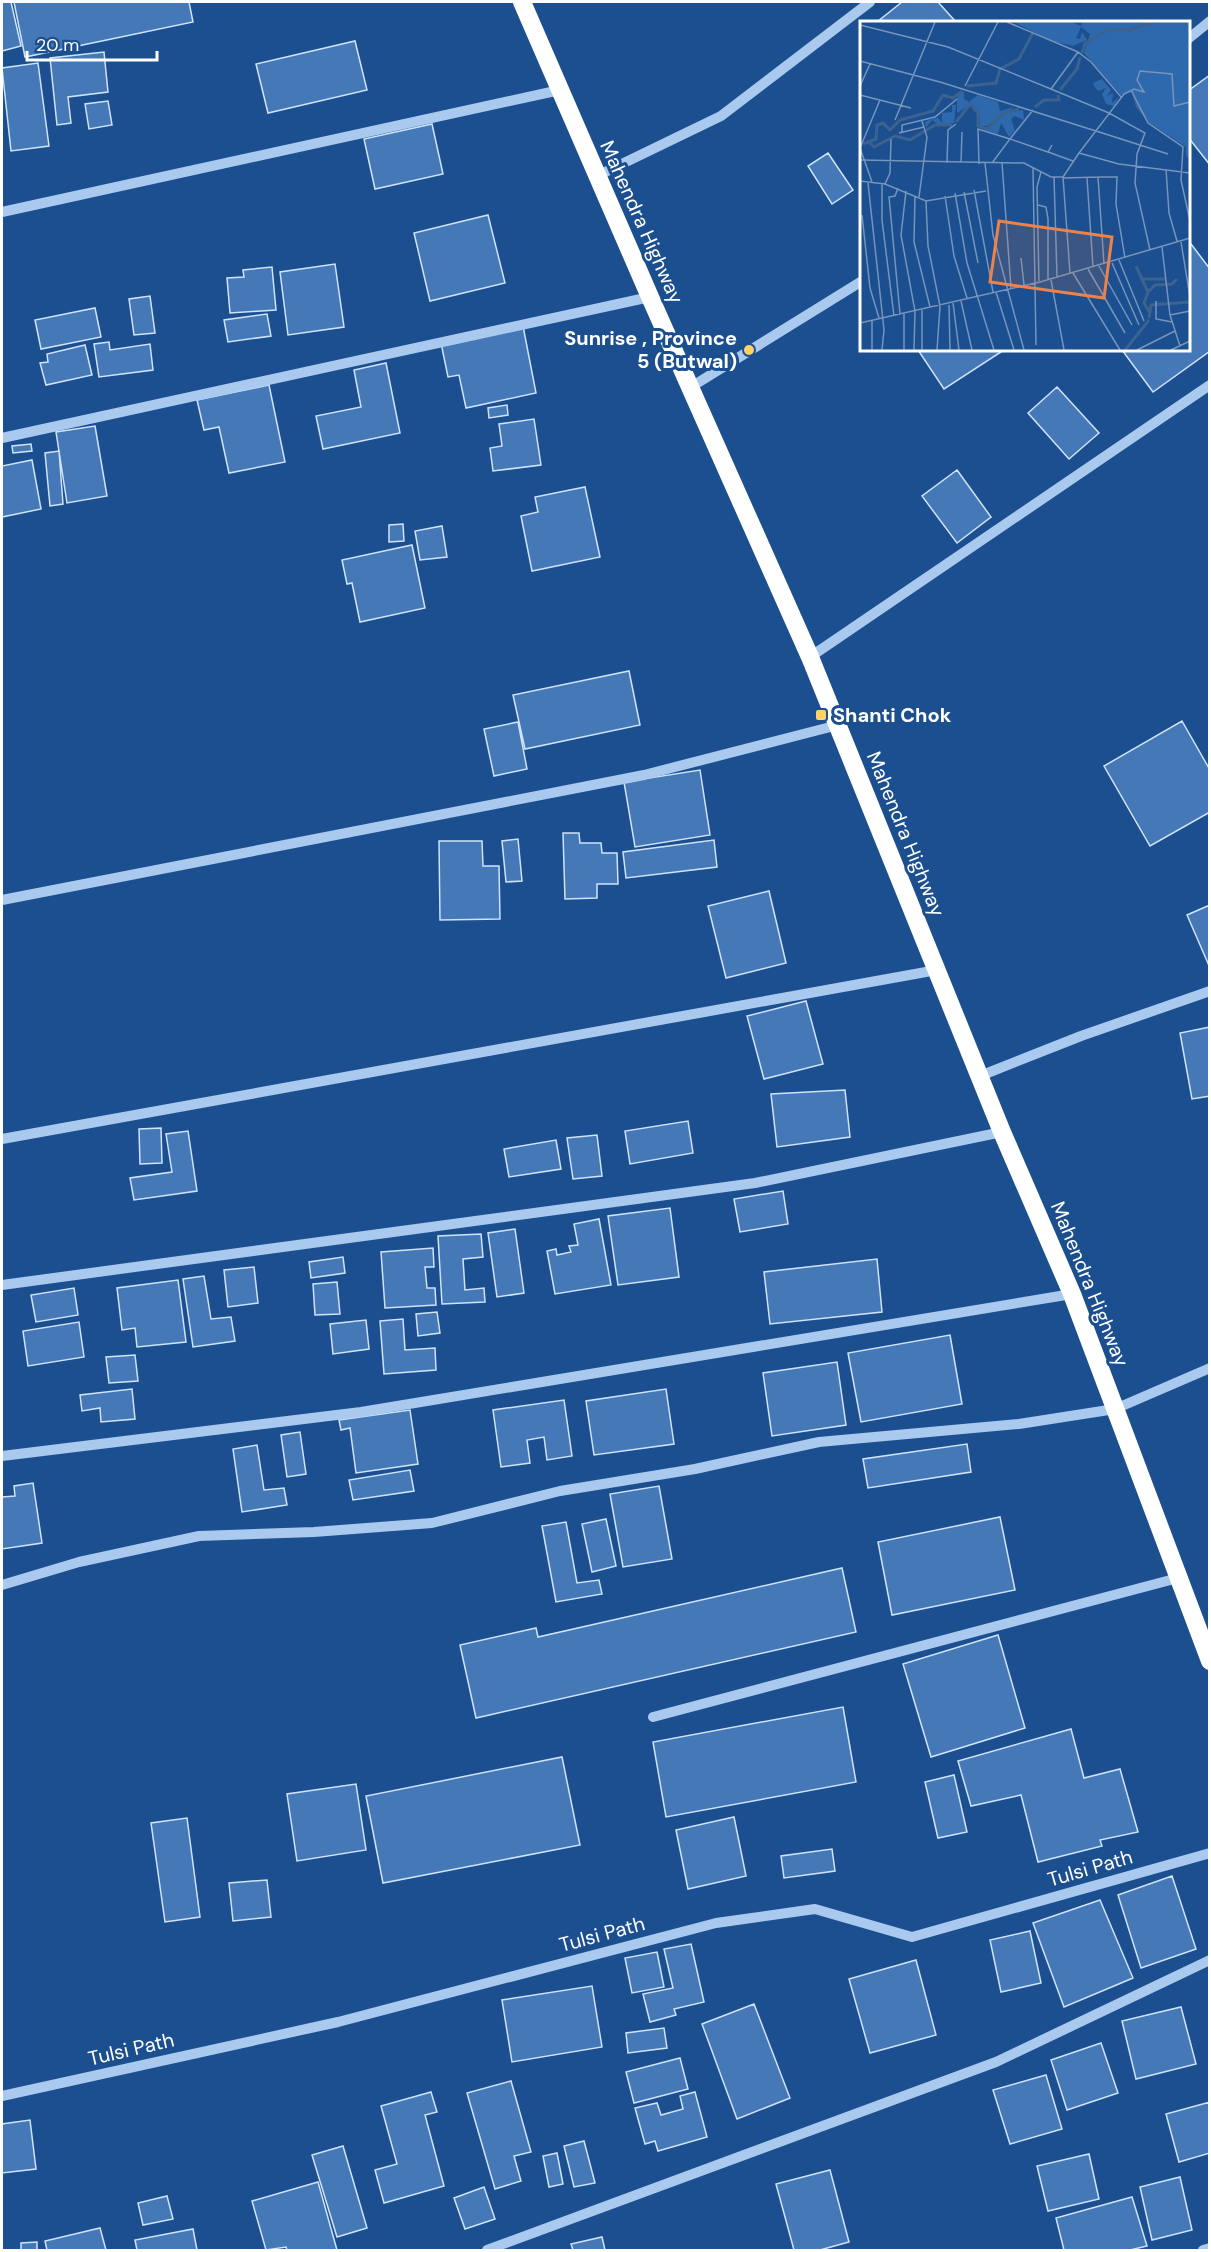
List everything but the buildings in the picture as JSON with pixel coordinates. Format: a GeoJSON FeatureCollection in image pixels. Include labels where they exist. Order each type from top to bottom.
{"type":"FeatureCollection","features":[{"type":"Feature","properties":{"kind":"highway","name":"Mahendra Highway"},"geometry":{"type":"LineString","coordinates":[[522,2],[810,657],[1002,1132],[1072,1294],[1209,1661]]}},
{"type":"Feature","properties":{"kind":"street"},"geometry":{"type":"LineString","coordinates":[[597,176],[721,116],[870,2]]}},
{"type":"Feature","properties":{"kind":"street"},"geometry":{"type":"LineString","coordinates":[[1190,37],[1209,21]]}},
{"type":"Feature","properties":{"kind":"street"},"geometry":{"type":"LineString","coordinates":[[2,212],[561,90]]}},
{"type":"Feature","properties":{"kind":"street"},"geometry":{"type":"LineString","coordinates":[[691,387],[860,282]]}},
{"type":"Feature","properties":{"kind":"street"},"geometry":{"type":"LineString","coordinates":[[2,438],[650,297]]}},
{"type":"Feature","properties":{"kind":"street"},"geometry":{"type":"LineString","coordinates":[[810,657],[1209,385]]}},
{"type":"Feature","properties":{"kind":"street"},"geometry":{"type":"LineString","coordinates":[[2,900],[644,774],[838,725]]}},
{"type":"Feature","properties":{"kind":"street"},"geometry":{"type":"LineString","coordinates":[[2,1138],[937,970]]}},
{"type":"Feature","properties":{"kind":"street"},"geometry":{"type":"LineString","coordinates":[[980,1076],[1081,1036],[1209,991]]}},
{"type":"Feature","properties":{"kind":"street"},"geometry":{"type":"LineString","coordinates":[[2,1285],[755,1183],[1002,1132]]}},
{"type":"Feature","properties":{"kind":"street"},"geometry":{"type":"LineString","coordinates":[[2,1456],[362,1412],[1072,1294]]}},
{"type":"Feature","properties":{"kind":"street"},"geometry":{"type":"LineString","coordinates":[[2,1585],[79,1562],[200,1536],[314,1532],[432,1523],[560,1491],[695,1469],[819,1442],[1019,1424],[1115,1409],[1209,1368]]}},
{"type":"Feature","properties":{"kind":"street"},"geometry":{"type":"LineString","coordinates":[[653,1717],[1178,1578]]}},
{"type":"Feature","properties":{"kind":"street","name":"Tulsi Path"},"geometry":{"type":"LineString","coordinates":[[2,2096],[338,2022],[716,1923],[815,1909],[912,1937],[1209,1853]]}},
{"type":"Feature","properties":{"kind":"street"},"geometry":{"type":"LineString","coordinates":[[487,2250],[996,2062],[1209,1960]]}},
{"type":"Feature","properties":{"kind":"street"},"geometry":{"type":"LineString","coordinates":[[1203,2250],[1209,2248]]}},
{"type":"Feature","properties":{"kind":"place","name":"Sunrise , Province 5 (Butwal)"},"geometry":{"type":"Point","coordinates":[749,350]}},
{"type":"Feature","properties":{"kind":"place","name":"Shanti Chok"},"geometry":{"type":"Point","coordinates":[821,715]}}]}
